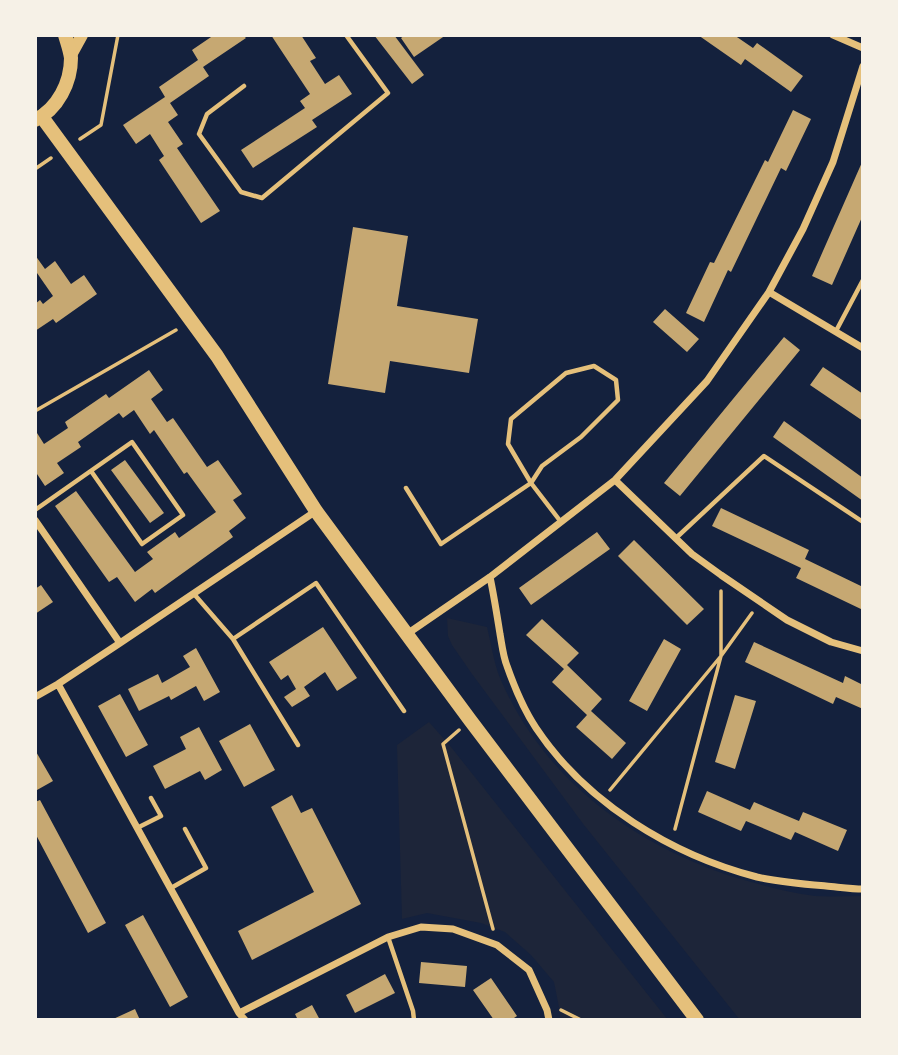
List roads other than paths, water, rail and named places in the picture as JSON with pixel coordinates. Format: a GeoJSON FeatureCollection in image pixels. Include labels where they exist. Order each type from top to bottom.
{"type":"FeatureCollection","features":[{"type":"Feature","properties":{"kind":"main road"},"geometry":{"type":"LineString","coordinates":[[65,35],[71,55],[68,79],[58,101],[38,118],[65,149],[217,356],[316,512],[697,1020]]}},
{"type":"Feature","properties":{"kind":"street"},"geometry":{"type":"LineString","coordinates":[[71,55],[82,35]]}},
{"type":"Feature","properties":{"kind":"street"},"geometry":{"type":"LineString","coordinates":[[833,35],[863,48]]}},
{"type":"Feature","properties":{"kind":"street"},"geometry":{"type":"LineString","coordinates":[[407,634],[490,577],[615,480],[707,381],[769,292],[803,229],[833,162],[863,66]]}},
{"type":"Feature","properties":{"kind":"street"},"geometry":{"type":"LineString","coordinates":[[769,292],[863,348]]}},
{"type":"Feature","properties":{"kind":"street"},"geometry":{"type":"LineString","coordinates":[[615,480],[692,554],[721,575],[787,620],[831,642],[863,651]]}},
{"type":"Feature","properties":{"kind":"street"},"geometry":{"type":"LineString","coordinates":[[35,696],[58,684],[316,512]]}},
{"type":"Feature","properties":{"kind":"street"},"geometry":{"type":"LineString","coordinates":[[35,520],[120,643]]}},
{"type":"Feature","properties":{"kind":"street"},"geometry":{"type":"LineString","coordinates":[[490,577],[505,663],[521,699],[536,728],[558,756],[574,775],[602,799],[670,845],[701,858],[760,877],[793,883],[863,889]]}},
{"type":"Feature","properties":{"kind":"street"},"geometry":{"type":"LineString","coordinates":[[58,684],[242,1017],[388,937],[421,927],[453,929],[497,945],[528,970],[549,1020]]}},
{"type":"Feature","properties":{"kind":"lane"},"geometry":{"type":"LineString","coordinates":[[244,86],[207,114],[199,134],[241,192],[262,198],[388,93],[346,35]]}},
{"type":"Feature","properties":{"kind":"lane"},"geometry":{"type":"LineString","coordinates":[[836,332],[863,281]]}},
{"type":"Feature","properties":{"kind":"lane"},"geometry":{"type":"LineString","coordinates":[[406,488],[441,544],[531,483],[542,466],[581,438],[618,400],[616,380],[594,366],[566,373],[511,419],[508,444],[531,483],[561,522]]}},
{"type":"Feature","properties":{"kind":"lane"},"geometry":{"type":"LineString","coordinates":[[35,510],[132,442],[183,515],[142,544],[91,471]]}},
{"type":"Feature","properties":{"kind":"lane"},"geometry":{"type":"LineString","coordinates":[[675,538],[764,456],[863,522]]}},
{"type":"Feature","properties":{"kind":"lane"},"geometry":{"type":"LineString","coordinates":[[233,639],[316,583],[404,711]]}},
{"type":"Feature","properties":{"kind":"lane"},"geometry":{"type":"LineString","coordinates":[[194,594],[233,639],[298,745]]}},
{"type":"Feature","properties":{"kind":"lane"},"geometry":{"type":"LineString","coordinates":[[138,828],[160,816],[151,798]]}},
{"type":"Feature","properties":{"kind":"lane"},"geometry":{"type":"LineString","coordinates":[[170,888],[206,869],[185,829]]}},
{"type":"Feature","properties":{"kind":"lane"},"geometry":{"type":"LineString","coordinates":[[388,937],[414,1020]]}}]}
